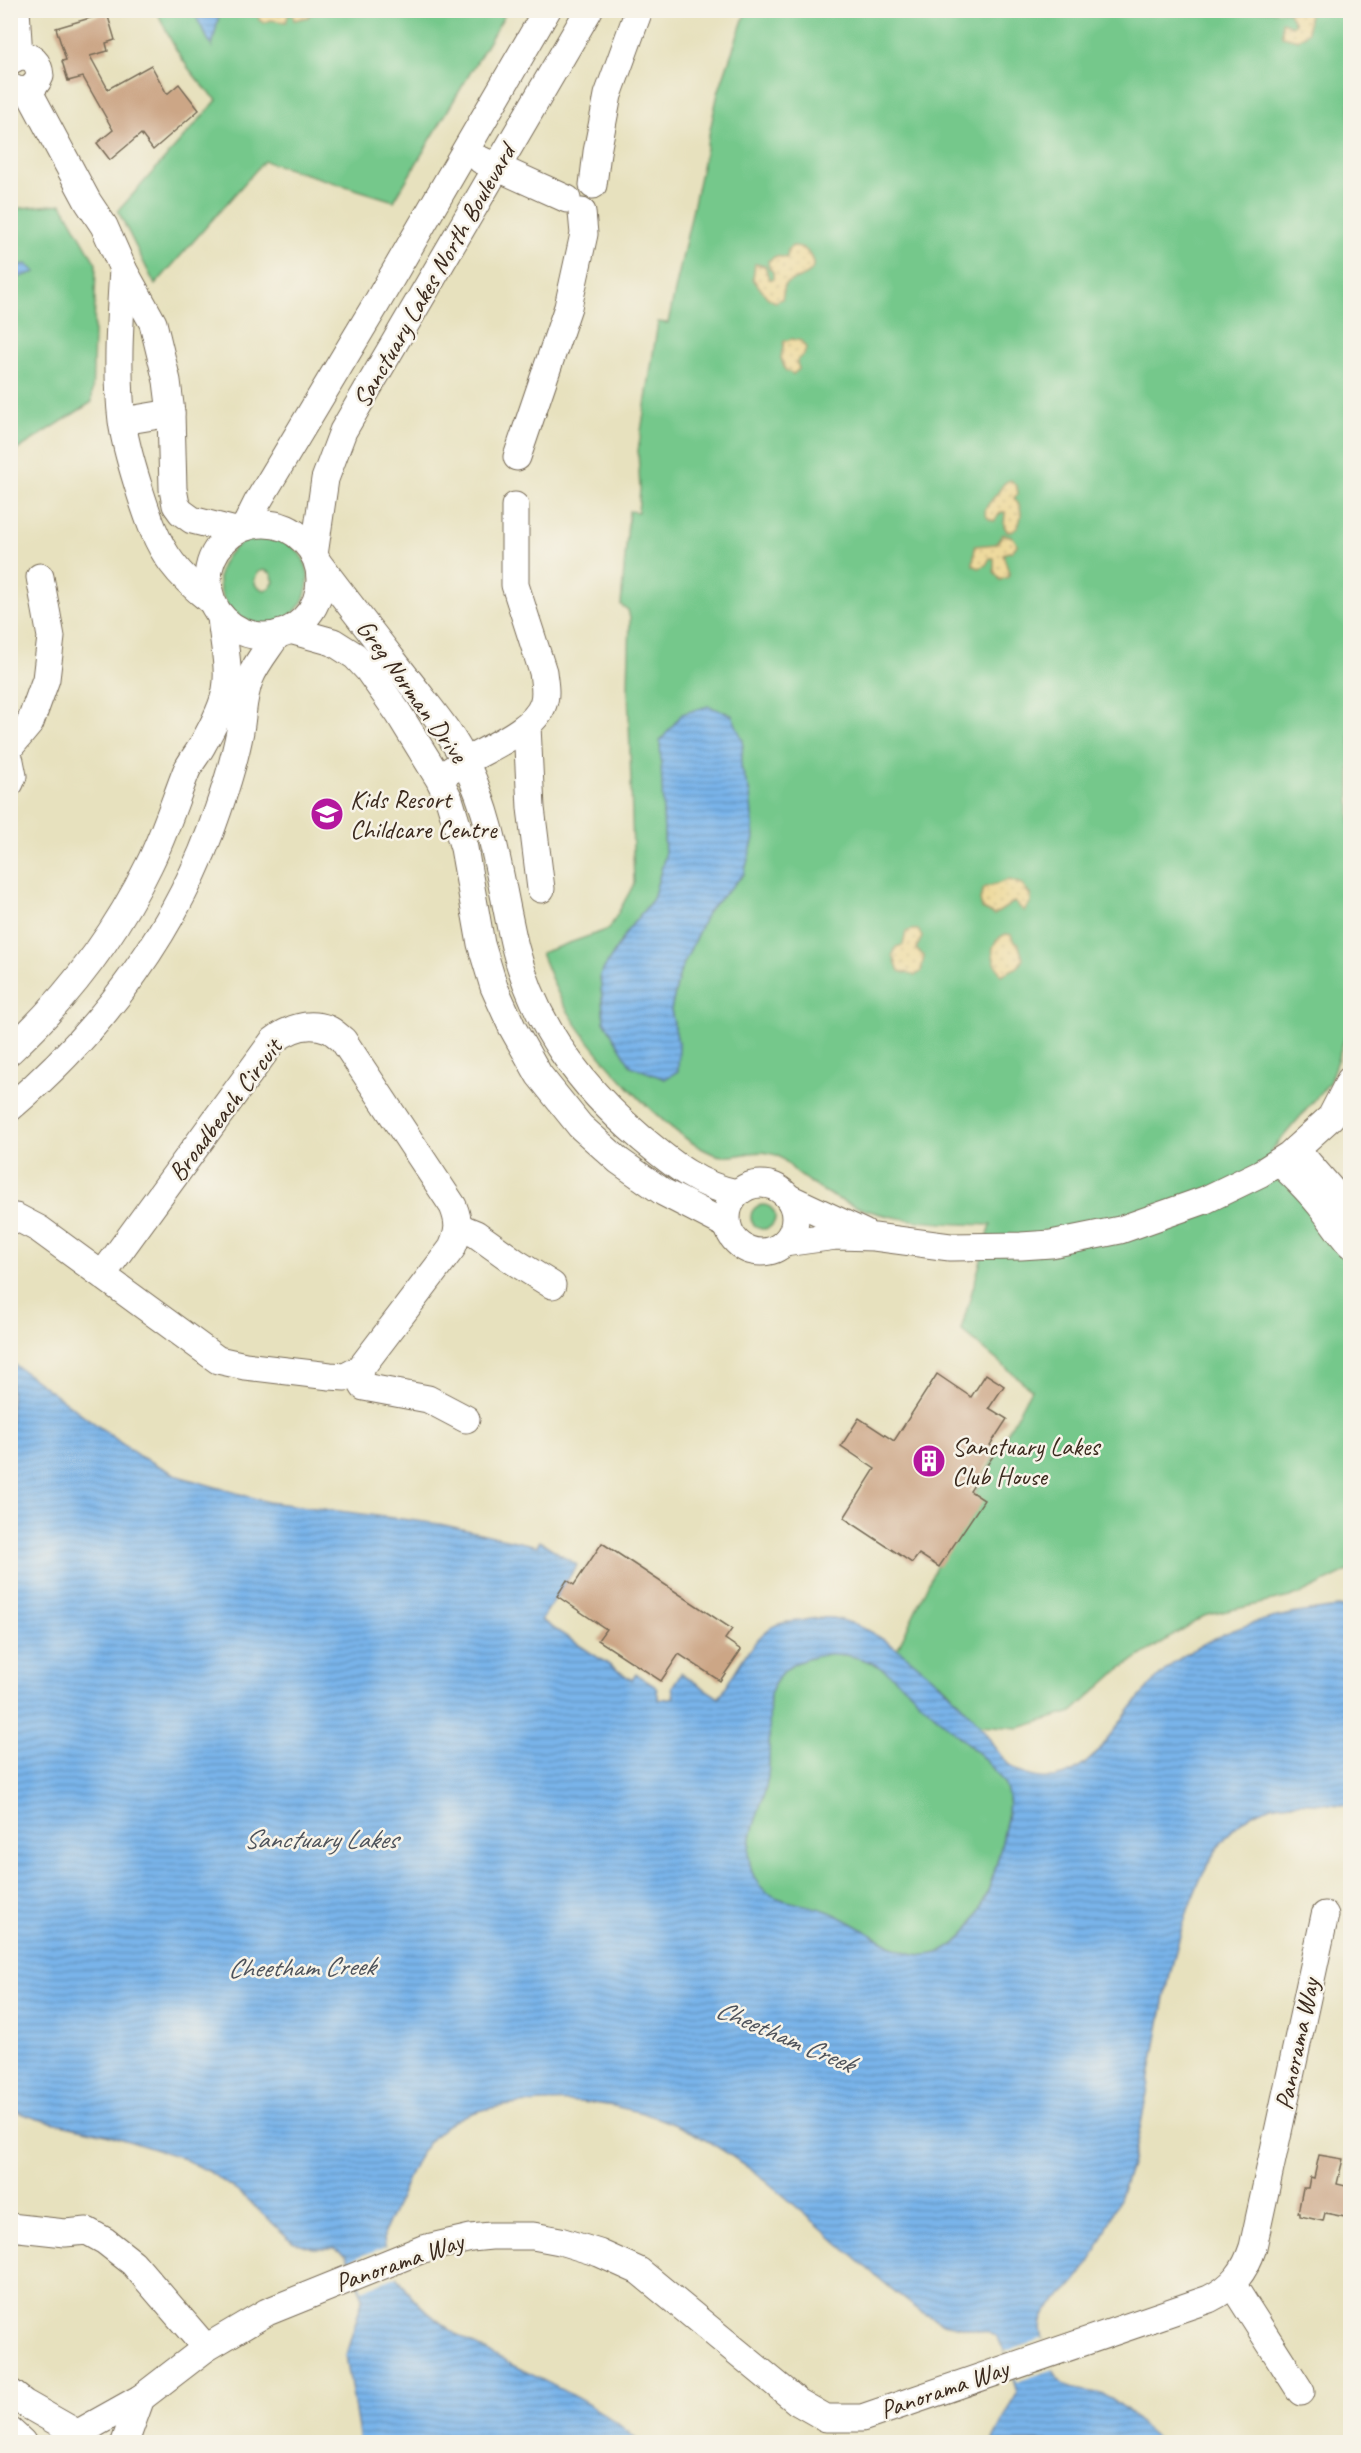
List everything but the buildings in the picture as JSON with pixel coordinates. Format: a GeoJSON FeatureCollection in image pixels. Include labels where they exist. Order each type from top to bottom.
{"type":"FeatureCollection","features":[{"type":"Feature","properties":{"kind":"street"},"geometry":{"type":"LineString","coordinates":[[16,10],[15,58],[32,58],[40,69],[38,82],[19,88],[87,202],[104,226],[123,269],[153,323],[167,381],[171,413],[172,489],[176,505],[192,520],[241,529]]}},
{"type":"Feature","properties":{"kind":"street","name":"Sanctuary Lakes North Boulevard"},"geometry":{"type":"LineString","coordinates":[[241,529],[375,306],[547,10]]}},
{"type":"Feature","properties":{"kind":"street","name":"Sanctuary Lakes North Boulevard"},"geometry":{"type":"LineString","coordinates":[[316,559],[325,479],[356,406],[589,10]]}},
{"type":"Feature","properties":{"kind":"street"},"geometry":{"type":"LineString","coordinates":[[517,457],[568,307],[584,234],[579,192],[597,152],[608,95],[639,10]]}},
{"type":"Feature","properties":{"kind":"street"},"geometry":{"type":"LineString","coordinates":[[464,152],[497,169],[542,187],[579,192]]}},
{"type":"Feature","properties":{"kind":"street"},"geometry":{"type":"LineString","coordinates":[[123,269],[118,348],[123,421],[132,462],[152,528],[171,563],[232,627],[246,634],[261,637],[284,633]]}},
{"type":"Feature","properties":{"kind":"street"},"geometry":{"type":"LineString","coordinates":[[123,421],[171,413]]}},
{"type":"Feature","properties":{"kind":"street"},"geometry":{"type":"LineString","coordinates":[[439,779],[465,760],[527,726],[543,704],[545,685],[537,651],[515,585],[515,506]]}},
{"type":"Feature","properties":{"kind":"street"},"geometry":{"type":"LineString","coordinates":[[10,1051],[47,1015],[87,966],[115,926],[149,866],[187,769],[203,744],[223,703],[227,678],[216,609],[207,585],[208,570],[214,554],[223,541],[241,529],[261,524],[277,525],[292,531],[305,541],[316,559],[321,582],[316,601],[306,618],[284,633],[251,675],[236,751],[218,811],[204,848],[171,916],[123,990],[93,1027],[65,1059],[10,1108]]}},
{"type":"Feature","properties":{"kind":"street","name":"Greg Norman Drive"},"geometry":{"type":"LineString","coordinates":[[316,559],[440,722],[465,760],[488,816],[515,948],[523,973],[541,1015],[566,1058],[596,1096],[667,1160],[711,1187],[737,1193],[747,1186],[758,1183],[770,1185],[781,1190],[789,1198],[874,1237]]}},
{"type":"Feature","properties":{"kind":"street"},"geometry":{"type":"LineString","coordinates":[[10,747],[30,723],[46,678],[51,637],[40,577]]}},
{"type":"Feature","properties":{"kind":"street","name":"Greg Norman Drive"},"geometry":{"type":"LineString","coordinates":[[284,633],[333,642],[355,656],[368,670],[399,714],[439,779],[452,807],[464,848],[481,944],[489,969],[512,1027],[539,1075],[580,1126],[619,1161],[663,1192],[727,1225],[735,1241],[755,1251],[776,1249],[784,1243],[836,1236],[874,1237],[950,1247],[1051,1244],[1120,1230],[1205,1200],[1288,1156],[1331,1117],[1350,1080]]}},
{"type":"Feature","properties":{"kind":"street"},"geometry":{"type":"LineString","coordinates":[[527,726],[531,808],[541,889]]}},
{"type":"Feature","properties":{"kind":"street"},"geometry":{"type":"LineString","coordinates":[[10,761],[14,776],[10,783]]}},
{"type":"Feature","properties":{"kind":"street"},"geometry":{"type":"LineString","coordinates":[[512,1027],[541,1015]]}},
{"type":"Feature","properties":{"kind":"street","name":"Broadbeach Circuit"},"geometry":{"type":"LineString","coordinates":[[103,1274],[273,1041],[286,1030],[304,1026],[328,1029],[344,1040],[453,1206],[459,1227]]}},
{"type":"Feature","properties":{"kind":"street"},"geometry":{"type":"LineString","coordinates":[[1288,1156],[1350,1207]]}},
{"type":"Feature","properties":{"kind":"street"},"geometry":{"type":"LineString","coordinates":[[1288,1156],[1303,1185],[1325,1211],[1335,1229],[1350,1244]]}},
{"type":"Feature","properties":{"kind":"street"},"geometry":{"type":"LineString","coordinates":[[727,1225],[726,1213],[737,1193]]}},
{"type":"Feature","properties":{"kind":"street"},"geometry":{"type":"LineString","coordinates":[[784,1243],[794,1226],[794,1207],[789,1198]]}},
{"type":"Feature","properties":{"kind":"street"},"geometry":{"type":"LineString","coordinates":[[10,1217],[16,1216],[39,1229],[218,1360],[237,1365],[330,1377],[345,1377],[360,1369],[452,1248],[459,1227],[476,1234],[552,1285]]}},
{"type":"Feature","properties":{"kind":"street"},"geometry":{"type":"LineString","coordinates":[[355,1372],[364,1387],[428,1399],[466,1419]]}},
{"type":"Feature","properties":{"kind":"street","name":"Panorama Way"},"geometry":{"type":"LineString","coordinates":[[71,2435],[141,2398],[206,2348],[267,2312],[392,2261],[447,2242],[491,2236],[533,2236],[583,2247],[639,2271],[798,2402],[826,2430],[1209,2299],[1233,2284],[1244,2270],[1253,2247],[1324,1914]]}},
{"type":"Feature","properties":{"kind":"street"},"geometry":{"type":"LineString","coordinates":[[10,2227],[65,2233],[87,2231],[105,2241],[133,2263],[206,2348]]}},
{"type":"Feature","properties":{"kind":"street"},"geometry":{"type":"LineString","coordinates":[[1233,2284],[1301,2392]]}},
{"type":"Feature","properties":{"kind":"street"},"geometry":{"type":"LineString","coordinates":[[10,2392],[71,2435],[94,2434],[107,2442]]}},
{"type":"Feature","properties":{"kind":"street"},"geometry":{"type":"LineString","coordinates":[[125,2442],[141,2398]]}},
{"type":"Feature","properties":{"kind":"street"},"geometry":{"type":"LineString","coordinates":[[10,2431],[22,2442]]}},
{"type":"Feature","properties":{"kind":"green space"},"geometry":{"type":"Polygon","coordinates":[[[157,11],[193,11],[212,46],[220,11],[507,11],[394,201],[264,161],[155,285],[118,211],[217,100],[182,58],[157,11]]]}},
{"type":"Feature","properties":{"kind":"green space"},"geometry":{"type":"Polygon","coordinates":[[[746,11],[1350,11],[1350,998],[1348,1029],[1329,1083],[1270,1152],[1350,1254],[1350,1570],[1299,1595],[1204,1616],[1120,1669],[1072,1712],[1019,1728],[980,1725],[945,1687],[897,1650],[941,1556],[1031,1389],[961,1330],[991,1225],[924,1222],[881,1214],[840,1200],[820,1189],[778,1156],[761,1152],[719,1156],[692,1142],[650,1108],[590,1043],[563,1003],[541,953],[609,929],[634,884],[628,686],[630,618],[628,610],[621,605],[629,511],[638,512],[640,489],[638,451],[658,322],[668,323],[718,93],[746,11]],[[743,741],[663,807],[665,856],[653,899],[627,931],[600,976],[604,1021],[631,1066],[665,1079],[679,1047],[671,1010],[680,972],[708,910],[744,874],[750,793],[741,767],[743,741]]]}},
{"type":"Feature","properties":{"kind":"green space"},"geometry":{"type":"Polygon","coordinates":[[[62,204],[96,264],[92,402],[11,454],[11,209],[62,204]]]}},
{"type":"Feature","properties":{"kind":"green space"},"geometry":{"type":"Polygon","coordinates":[[[260,535],[284,541],[300,554],[307,570],[307,587],[301,603],[289,616],[273,623],[252,622],[239,617],[226,604],[220,589],[219,578],[225,559],[231,551],[249,539],[260,535]],[[264,570],[258,572],[254,580],[256,586],[264,590],[270,588],[274,582],[271,573],[264,570]]]}},
{"type":"Feature","properties":{"kind":"green space"},"geometry":{"type":"Polygon","coordinates":[[[763,1205],[772,1208],[775,1217],[772,1226],[763,1229],[754,1226],[751,1217],[754,1208],[763,1205]]]}},
{"type":"Feature","properties":{"kind":"green space"},"geometry":{"type":"Polygon","coordinates":[[[828,1654],[848,1655],[864,1660],[893,1676],[979,1754],[996,1772],[1006,1788],[1008,1794],[1007,1819],[995,1871],[988,1890],[970,1926],[958,1941],[944,1951],[927,1955],[902,1950],[836,1915],[773,1896],[757,1882],[752,1872],[749,1860],[751,1836],[768,1776],[770,1694],[779,1676],[792,1665],[828,1654]]]}},
{"type":"Feature","properties":{"kind":"sand"},"geometry":{"type":"Polygon","coordinates":[[[290,10],[286,22],[270,20],[264,23],[259,20],[258,11],[290,10]]]}},
{"type":"Feature","properties":{"kind":"sand"},"geometry":{"type":"Polygon","coordinates":[[[296,10],[313,11],[308,17],[294,20],[293,14],[296,10]]]}},
{"type":"Feature","properties":{"kind":"sand"},"geometry":{"type":"Polygon","coordinates":[[[1288,11],[1306,11],[1309,15],[1308,32],[1298,40],[1282,36],[1282,22],[1292,26],[1295,23],[1288,11]]]}},
{"type":"Feature","properties":{"kind":"sand"},"geometry":{"type":"Polygon","coordinates":[[[798,246],[807,252],[813,262],[813,267],[806,275],[785,284],[782,299],[775,302],[767,297],[753,279],[755,264],[765,266],[769,279],[773,279],[773,272],[769,268],[768,261],[776,256],[787,258],[788,249],[798,246]]]}},
{"type":"Feature","properties":{"kind":"sand"},"geometry":{"type":"Polygon","coordinates":[[[792,339],[801,341],[806,348],[804,355],[798,359],[799,369],[793,374],[785,370],[781,358],[784,341],[792,339]]]}},
{"type":"Feature","properties":{"kind":"sand"},"geometry":{"type":"Polygon","coordinates":[[[1011,480],[1017,487],[1018,494],[1014,498],[1021,511],[1018,525],[1012,532],[1007,531],[1004,526],[1005,512],[1001,512],[994,521],[985,512],[988,504],[1003,485],[1011,480]]]}},
{"type":"Feature","properties":{"kind":"sand"},"geometry":{"type":"Polygon","coordinates":[[[1003,534],[1012,537],[1017,545],[1012,551],[1003,554],[1009,573],[1008,577],[1000,580],[994,571],[994,558],[990,558],[986,565],[979,568],[973,565],[975,546],[996,544],[1003,534]]]}},
{"type":"Feature","properties":{"kind":"sand"},"geometry":{"type":"Polygon","coordinates":[[[1009,880],[1021,884],[1031,896],[1031,902],[1024,911],[1014,902],[994,915],[982,909],[980,900],[983,888],[1009,880]]]}},
{"type":"Feature","properties":{"kind":"sand"},"geometry":{"type":"Polygon","coordinates":[[[918,930],[922,937],[916,949],[924,956],[921,972],[915,975],[899,971],[893,955],[896,947],[903,945],[906,932],[918,930]]]}},
{"type":"Feature","properties":{"kind":"sand"},"geometry":{"type":"Polygon","coordinates":[[[1006,934],[1011,935],[1014,942],[1018,943],[1023,959],[1018,967],[1001,975],[993,957],[993,947],[1006,934]]]}},
{"type":"Feature","properties":{"kind":"water"},"geometry":{"type":"Polygon","coordinates":[[[193,11],[220,11],[212,47],[193,11]]]}},
{"type":"Feature","properties":{"kind":"water"},"geometry":{"type":"Polygon","coordinates":[[[26,264],[36,272],[11,280],[11,266],[26,264]]]}},
{"type":"Feature","properties":{"kind":"water"},"geometry":{"type":"Polygon","coordinates":[[[708,706],[732,715],[743,741],[741,767],[750,793],[754,838],[744,874],[708,911],[680,972],[671,1010],[679,1047],[678,1071],[665,1079],[631,1066],[604,1021],[600,975],[627,931],[653,899],[665,856],[660,741],[682,714],[708,706]]]}},
{"type":"Feature","properties":{"kind":"water","name":"Sanctuary Lakes"},"geometry":{"type":"Polygon","coordinates":[[[11,1362],[139,1456],[181,1477],[268,1502],[440,1524],[537,1546],[540,1541],[577,1565],[541,1620],[632,1680],[636,1674],[656,1687],[659,1700],[674,1697],[672,1687],[681,1673],[719,1698],[755,1642],[770,1628],[777,1625],[824,1618],[851,1623],[891,1645],[931,1676],[965,1708],[1007,1763],[1023,1774],[1034,1777],[1053,1778],[1069,1774],[1084,1765],[1155,1681],[1177,1660],[1203,1644],[1243,1626],[1264,1620],[1306,1611],[1350,1606],[1350,1806],[1294,1803],[1261,1810],[1228,1834],[1203,1873],[1184,1922],[1169,1978],[1137,2143],[1125,2183],[1096,2251],[1080,2276],[1049,2308],[1042,2319],[1042,2335],[1047,2354],[1059,2380],[1072,2388],[1100,2393],[1111,2398],[1162,2442],[992,2442],[1017,2393],[1005,2351],[996,2336],[943,2323],[920,2311],[872,2273],[784,2196],[740,2162],[694,2134],[643,2113],[585,2103],[502,2106],[471,2113],[446,2126],[424,2148],[415,2163],[386,2227],[385,2244],[398,2277],[419,2304],[446,2327],[477,2347],[580,2399],[611,2419],[639,2442],[360,2442],[346,2355],[363,2297],[346,2255],[335,2248],[313,2248],[292,2241],[241,2194],[208,2171],[180,2157],[106,2134],[38,2119],[11,2110],[11,1362]],[[828,1654],[800,1661],[785,1670],[774,1684],[770,1694],[768,1776],[749,1848],[752,1872],[764,1890],[773,1896],[836,1915],[902,1950],[927,1955],[944,1951],[958,1941],[970,1926],[988,1890],[995,1871],[1007,1819],[1008,1794],[996,1772],[979,1754],[893,1676],[864,1660],[848,1655],[828,1654]]]}},
{"type":"Feature","properties":{"kind":"pier"},"geometry":{"type":"Polygon","coordinates":[[[386,2246],[398,2276],[362,2290],[350,2260],[386,2246]]]}},
{"type":"Feature","properties":{"kind":"pier"},"geometry":{"type":"Polygon","coordinates":[[[1043,2338],[1054,2369],[1016,2382],[1005,2351],[1043,2338]]]}},
{"type":"Feature","properties":{"kind":"place","name":"Kids Resort Childcare Centre"},"geometry":{"type":"Point","coordinates":[327,814]}},
{"type":"Feature","properties":{"kind":"place","name":"Sanctuary Lakes Club House"},"geometry":{"type":"Point","coordinates":[929,1461]}},
{"type":"Feature","properties":{"kind":"water label","name":"Cheetham Creek"},"geometry":{"type":"Point","coordinates":[301,1967]}},
{"type":"Feature","properties":{"kind":"water label","name":"Cheetham Creek"},"geometry":{"type":"Point","coordinates":[785,2036]}}]}
